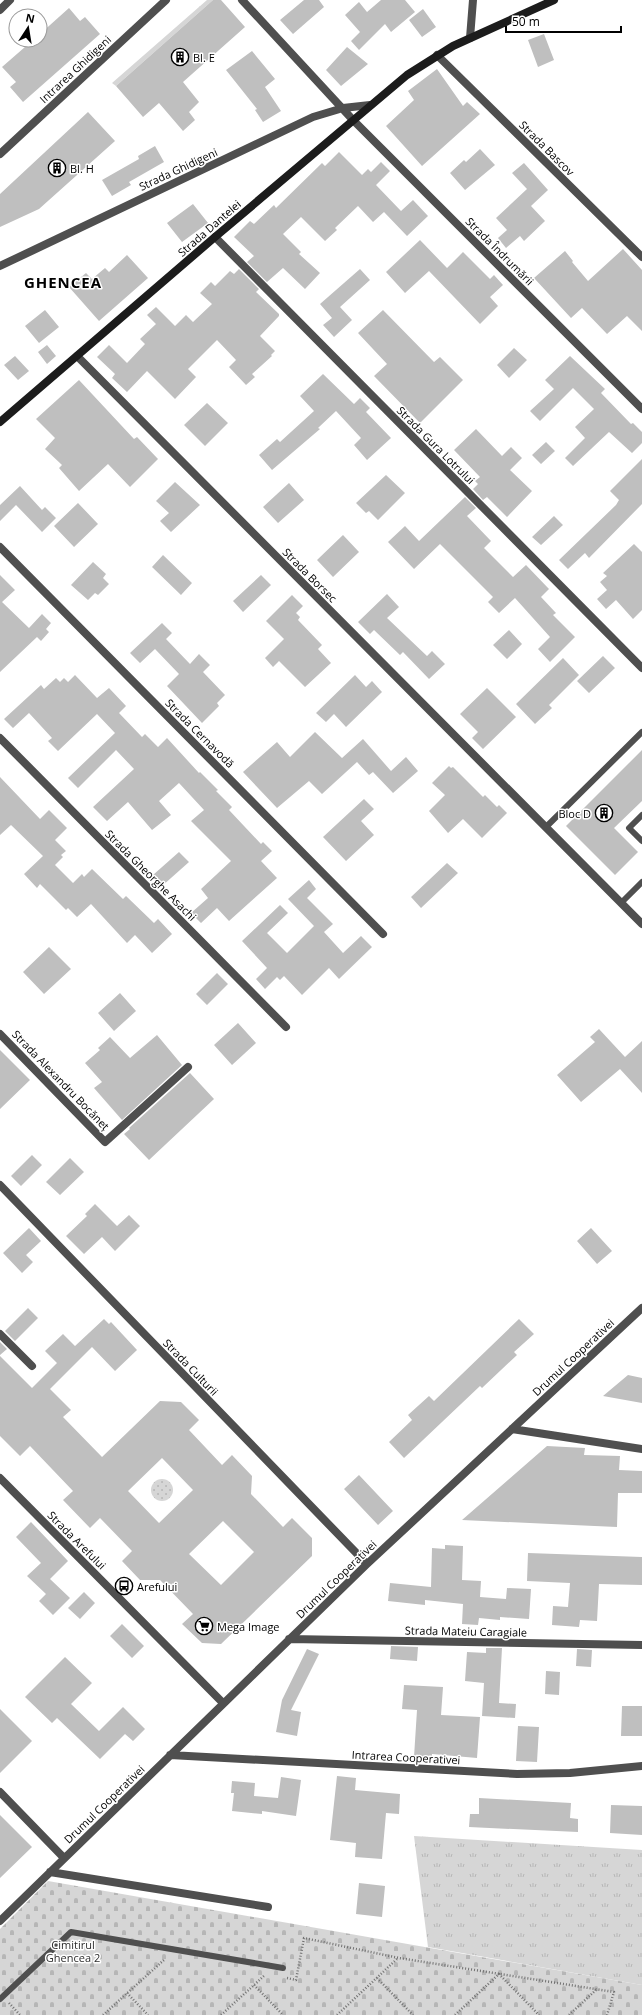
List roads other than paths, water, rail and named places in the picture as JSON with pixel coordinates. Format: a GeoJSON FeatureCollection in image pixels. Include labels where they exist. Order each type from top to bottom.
{"type":"FeatureCollection","features":[{"type":"Feature","properties":{"kind":"street"},"geometry":{"type":"LineString","coordinates":[[0,10],[10,0]]}},
{"type":"Feature","properties":{"kind":"street","name":"Intrarea Ghidigeni"},"geometry":{"type":"LineString","coordinates":[[0,154],[166,0]]}},
{"type":"Feature","properties":{"kind":"street"},"geometry":{"type":"LineString","coordinates":[[242,0],[343,108]]}},
{"type":"Feature","properties":{"kind":"street"},"geometry":{"type":"LineString","coordinates":[[470,38],[473,0]]}},
{"type":"Feature","properties":{"kind":"street"},"geometry":{"type":"LineString","coordinates":[[437,55],[470,38],[554,0]]}},
{"type":"Feature","properties":{"kind":"street","name":"Strada Dantelei"},"geometry":{"type":"LineString","coordinates":[[0,422],[214,237],[370,105],[407,75],[437,55]]}},
{"type":"Feature","properties":{"kind":"street","name":"Strada Bascov"},"geometry":{"type":"LineString","coordinates":[[437,55],[642,257]]}},
{"type":"Feature","properties":{"kind":"street","name":"Strada Ghidigeni"},"geometry":{"type":"LineString","coordinates":[[0,266],[313,117],[343,108],[370,105]]}},
{"type":"Feature","properties":{"kind":"street","name":"Strada Îndrumării"},"geometry":{"type":"LineString","coordinates":[[343,108],[353,120],[642,409]]}},
{"type":"Feature","properties":{"kind":"street","name":"Strada Gura Lotrului"},"geometry":{"type":"LineString","coordinates":[[214,237],[642,668]]}},
{"type":"Feature","properties":{"kind":"street","name":"Strada Borsec"},"geometry":{"type":"LineString","coordinates":[[77,356],[642,924]]}},
{"type":"Feature","properties":{"kind":"street","name":"Strada Cernavodă"},"geometry":{"type":"LineString","coordinates":[[0,547],[383,934]]}},
{"type":"Feature","properties":{"kind":"street","name":"Strada Gheorghe Asachi"},"geometry":{"type":"LineString","coordinates":[[0,738],[286,1027]]}},
{"type":"Feature","properties":{"kind":"street","name":"Strada Alexandru Bocăneț"},"geometry":{"type":"LineString","coordinates":[[0,1034],[105,1142],[188,1067]]}},
{"type":"Feature","properties":{"kind":"street","name":"Strada Culturii"},"geometry":{"type":"LineString","coordinates":[[0,1185],[367,1564]]}},
{"type":"Feature","properties":{"kind":"street","name":"Drumul Cooperativei"},"geometry":{"type":"LineString","coordinates":[[0,1921],[367,1564],[642,1308]]}},
{"type":"Feature","properties":{"kind":"street"},"geometry":{"type":"LineString","coordinates":[[0,1334],[32,1366]]}},
{"type":"Feature","properties":{"kind":"street"},"geometry":{"type":"LineString","coordinates":[[512,1429],[642,1449]]}},
{"type":"Feature","properties":{"kind":"street","name":"Strada Arefului"},"geometry":{"type":"LineString","coordinates":[[0,1478],[223,1703]]}},
{"type":"Feature","properties":{"kind":"street","name":"Strada Mateiu Caragiale"},"geometry":{"type":"LineString","coordinates":[[289,1639],[642,1645]]}},
{"type":"Feature","properties":{"kind":"street","name":"Intrarea Cooperativei"},"geometry":{"type":"LineString","coordinates":[[170,1755],[517,1774],[570,1773],[642,1766]]}},
{"type":"Feature","properties":{"kind":"street"},"geometry":{"type":"LineString","coordinates":[[0,1792],[64,1858]]}},
{"type":"Feature","properties":{"kind":"street"},"geometry":{"type":"LineString","coordinates":[[50,1872],[268,1907]]}},
{"type":"Feature","properties":{"kind":"lane"},"geometry":{"type":"LineString","coordinates":[[546,827],[642,732]]}},
{"type":"Feature","properties":{"kind":"lane"},"geometry":{"type":"LineString","coordinates":[[642,815],[629,828],[642,841]]}},
{"type":"Feature","properties":{"kind":"lane"},"geometry":{"type":"LineString","coordinates":[[621,903],[642,882]]}},
{"type":"Feature","properties":{"kind":"lane"},"geometry":{"type":"LineString","coordinates":[[0,1999],[71,1932],[283,1968]]}},
{"type":"Feature","properties":{"kind":"place","name":"Bl. E"},"geometry":{"type":"Point","coordinates":[180,57]}},
{"type":"Feature","properties":{"kind":"place","name":"Bl. H"},"geometry":{"type":"Point","coordinates":[57,168]}},
{"type":"Feature","properties":{"kind":"place","name":"Bloc D"},"geometry":{"type":"Point","coordinates":[604,813]}},
{"type":"Feature","properties":{"kind":"place","name":"Arefului"},"geometry":{"type":"Point","coordinates":[124,1586]}},
{"type":"Feature","properties":{"kind":"place","name":"Mega Image"},"geometry":{"type":"Point","coordinates":[204,1626]}},
{"type":"Feature","properties":{"kind":"district","name":"GHENCEA"},"geometry":{"type":"Point","coordinates":[63,282]}},
{"type":"Feature","properties":{"kind":"park label","name":"Cimitirul Ghencea 2"},"geometry":{"type":"Point","coordinates":[73,1950]}}]}
